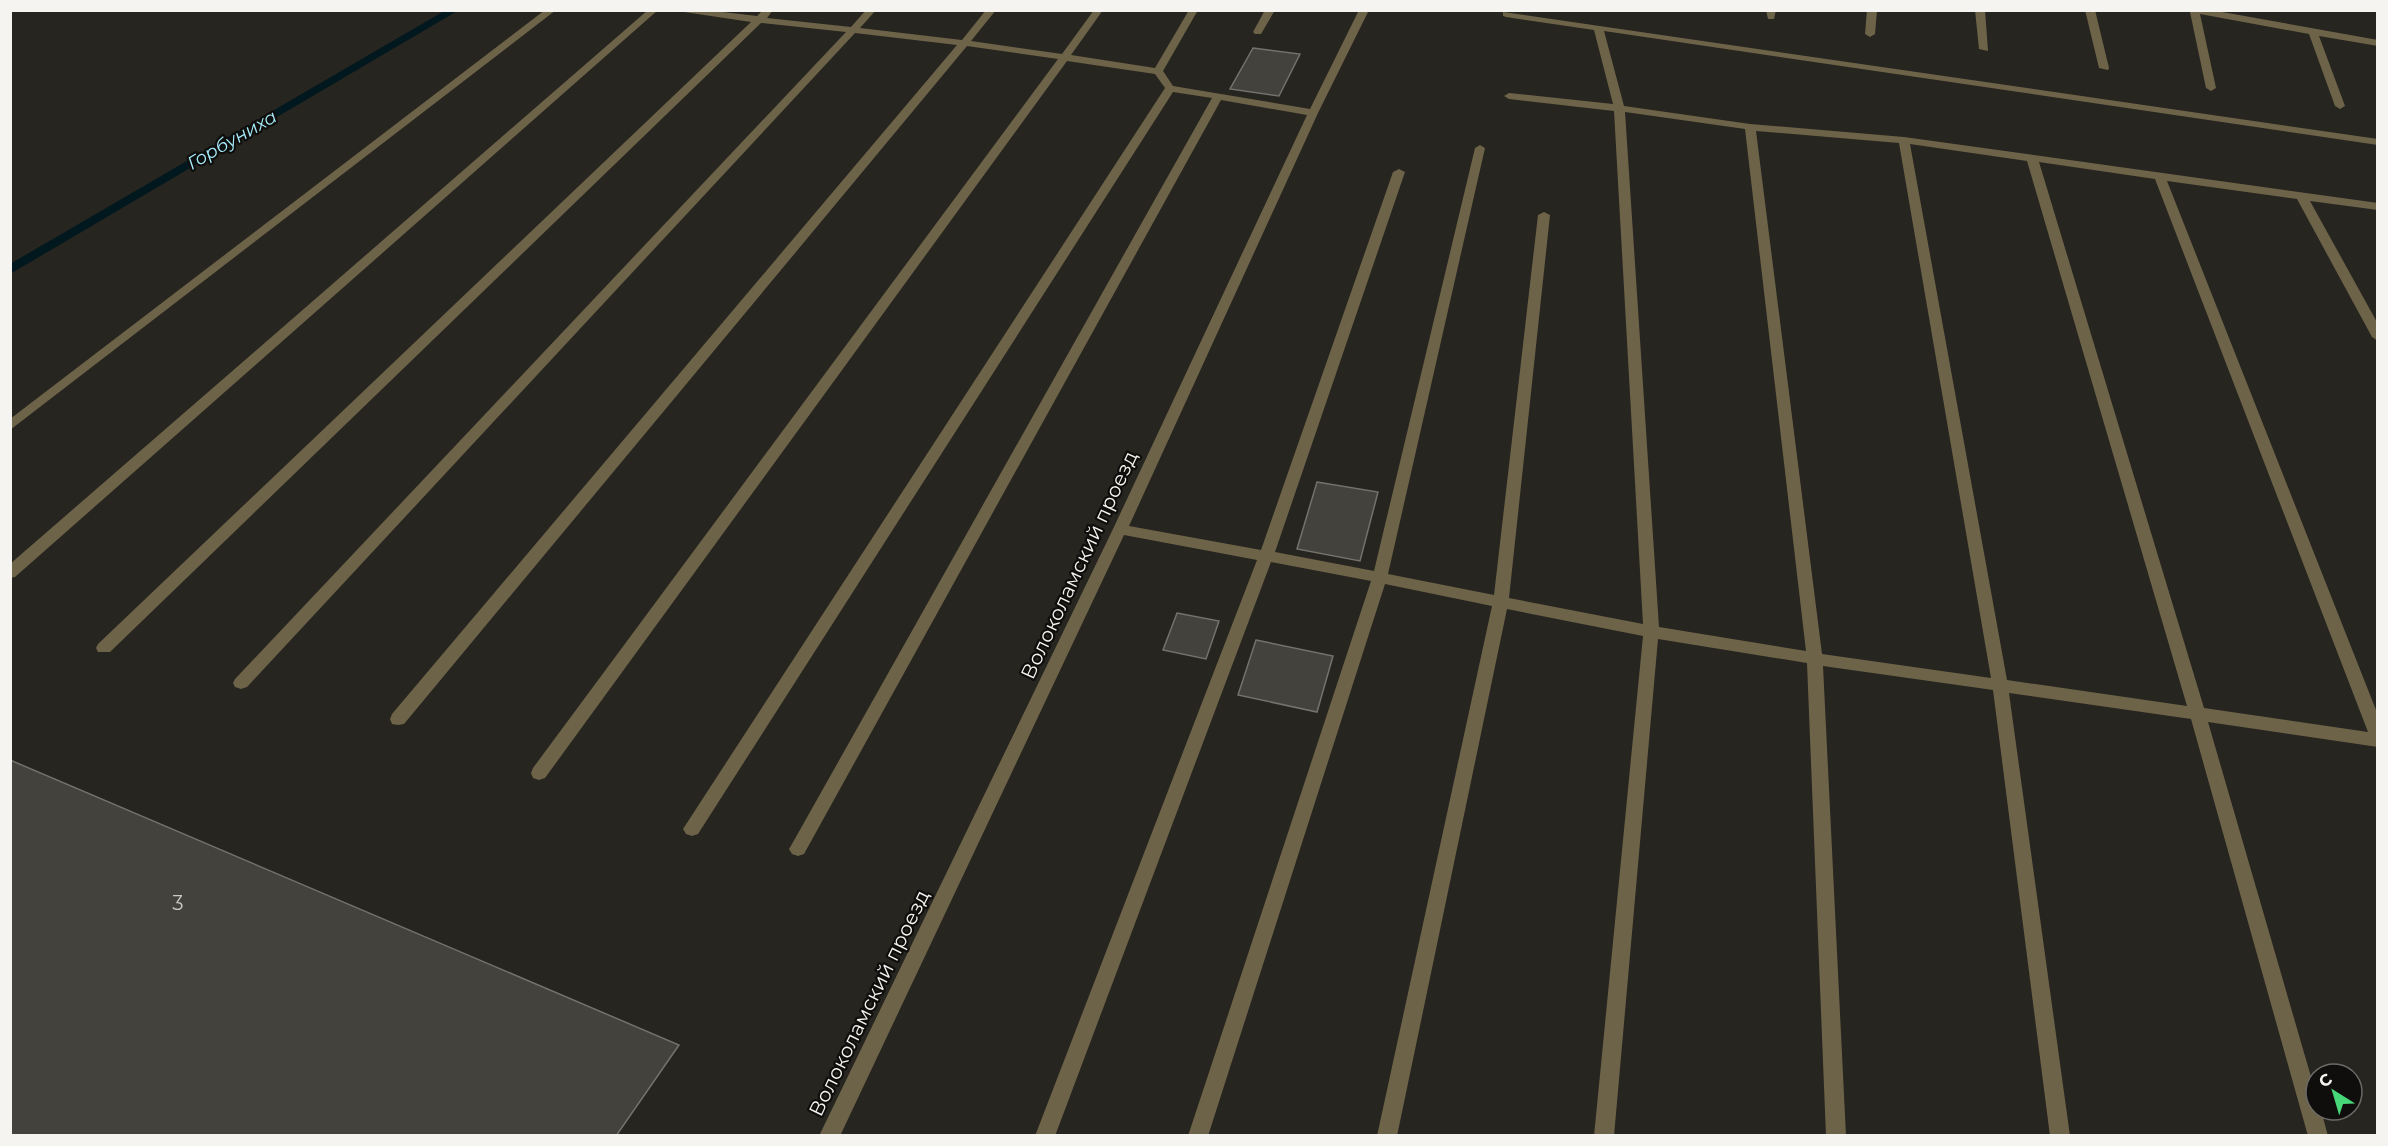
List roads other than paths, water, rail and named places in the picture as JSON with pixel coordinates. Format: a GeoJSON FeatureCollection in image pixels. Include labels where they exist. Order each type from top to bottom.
{"type":"FeatureCollection","features":[{"type":"Feature","properties":{"kind":"street"},"geometry":{"type":"LineString","coordinates":[[10,426],[552,10]]}},
{"type":"Feature","properties":{"kind":"street"},"geometry":{"type":"LineString","coordinates":[[10,573],[654,10]]}},
{"type":"Feature","properties":{"kind":"street"},"geometry":{"type":"LineString","coordinates":[[675,10],[966,43],[1158,71],[1170,88],[1313,113]]}},
{"type":"Feature","properties":{"kind":"street"},"geometry":{"type":"LineString","coordinates":[[104,648],[769,10]]}},
{"type":"Feature","properties":{"kind":"street"},"geometry":{"type":"LineString","coordinates":[[241,683],[872,10]]}},
{"type":"Feature","properties":{"kind":"street"},"geometry":{"type":"LineString","coordinates":[[398,719],[992,10]]}},
{"type":"Feature","properties":{"kind":"street"},"geometry":{"type":"LineString","coordinates":[[539,772],[1066,58],[1099,10]]}},
{"type":"Feature","properties":{"kind":"street"},"geometry":{"type":"LineString","coordinates":[[1158,71],[1194,10]]}},
{"type":"Feature","properties":{"kind":"street"},"geometry":{"type":"LineString","coordinates":[[1258,32],[1270,10]]}},
{"type":"Feature","properties":{"kind":"street","name":"Волоколамский проезд"},"geometry":{"type":"LineString","coordinates":[[829,1136],[1120,529],[1313,113],[1364,10]]}},
{"type":"Feature","properties":{"kind":"street"},"geometry":{"type":"LineString","coordinates":[[1870,34],[1872,10]]}},
{"type":"Feature","properties":{"kind":"street"},"geometry":{"type":"LineString","coordinates":[[1980,10],[1984,50]]}},
{"type":"Feature","properties":{"kind":"street"},"geometry":{"type":"LineString","coordinates":[[2090,10],[2104,68]]}},
{"type":"Feature","properties":{"kind":"street"},"geometry":{"type":"LineString","coordinates":[[2211,88],[2193,11],[2378,43]]}},
{"type":"Feature","properties":{"kind":"street"},"geometry":{"type":"LineString","coordinates":[[1506,14],[2378,142]]}},
{"type":"Feature","properties":{"kind":"street"},"geometry":{"type":"LineString","coordinates":[[1598,28],[1619,108],[1651,631],[1604,1136]]}},
{"type":"Feature","properties":{"kind":"street"},"geometry":{"type":"LineString","coordinates":[[2313,32],[2340,106]]}},
{"type":"Feature","properties":{"kind":"street"},"geometry":{"type":"LineString","coordinates":[[692,829],[1170,88]]}},
{"type":"Feature","properties":{"kind":"street"},"geometry":{"type":"LineString","coordinates":[[1509,96],[1619,108],[1750,127],[1904,140],[2378,207]]}},
{"type":"Feature","properties":{"kind":"street"},"geometry":{"type":"LineString","coordinates":[[798,849],[1218,98]]}},
{"type":"Feature","properties":{"kind":"street"},"geometry":{"type":"LineString","coordinates":[[1750,127],[1815,658],[1836,1136]]}},
{"type":"Feature","properties":{"kind":"street"},"geometry":{"type":"LineString","coordinates":[[1904,140],[2000,684],[2060,1136]]}},
{"type":"Feature","properties":{"kind":"street"},"geometry":{"type":"LineString","coordinates":[[1198,1136],[1380,577],[1480,148]]}},
{"type":"Feature","properties":{"kind":"street"},"geometry":{"type":"LineString","coordinates":[[2032,159],[2197,712],[2318,1136]]}},
{"type":"Feature","properties":{"kind":"street"},"geometry":{"type":"LineString","coordinates":[[1045,1136],[1266,556],[1399,172]]}},
{"type":"Feature","properties":{"kind":"street"},"geometry":{"type":"LineString","coordinates":[[1120,529],[1380,577],[1708,642],[2378,738],[2160,177]]}},
{"type":"Feature","properties":{"kind":"street"},"geometry":{"type":"LineString","coordinates":[[2301,195],[2378,337]]}},
{"type":"Feature","properties":{"kind":"street"},"geometry":{"type":"LineString","coordinates":[[1386,1136],[1501,601],[1544,215]]}},
{"type":"Feature","properties":{"kind":"waterway","name":"Горбуниха"},"geometry":{"type":"LineString","coordinates":[[10,270],[454,10]]}}]}
